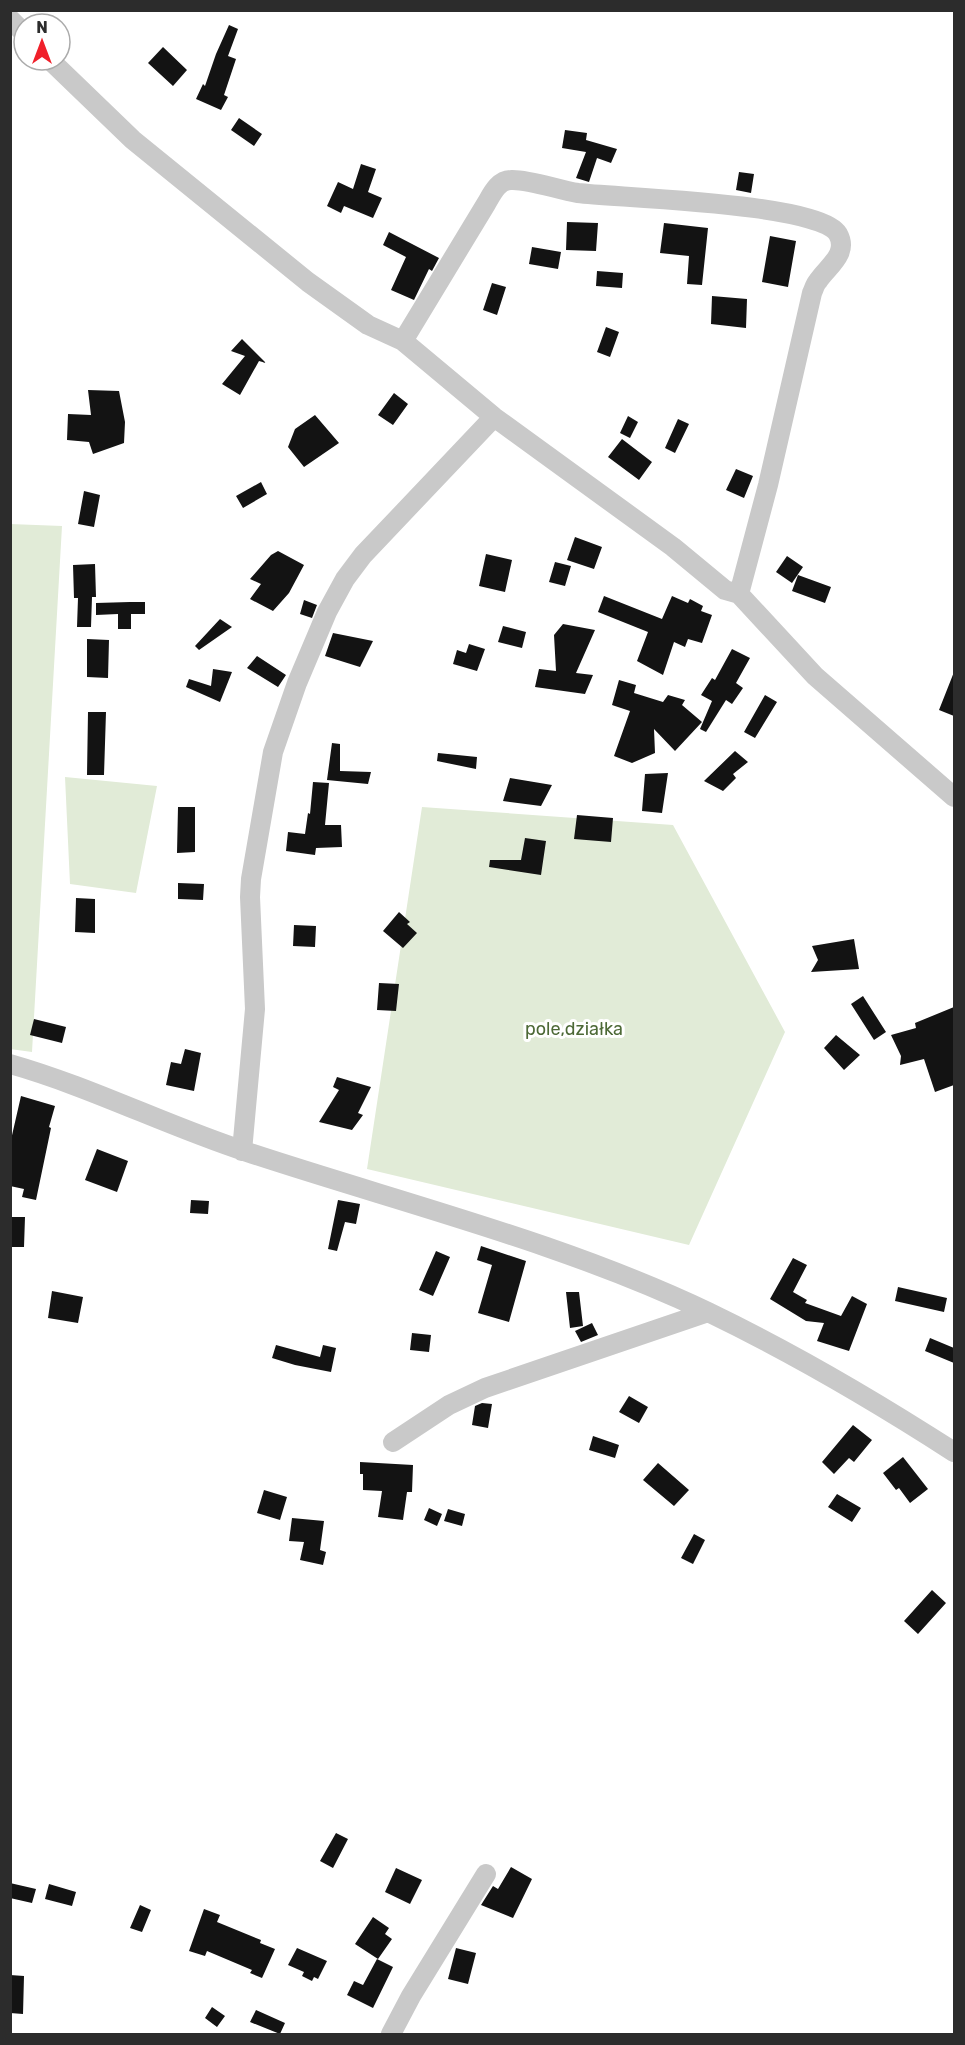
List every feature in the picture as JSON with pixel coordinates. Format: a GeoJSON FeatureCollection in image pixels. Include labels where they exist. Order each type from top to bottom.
{"type":"FeatureCollection","features":[{"type":"Feature","properties":{"kind":"street"},"geometry":{"type":"LineString","coordinates":[[62,72],[133,140],[308,282],[368,325],[403,341],[494,417],[673,547],[725,590],[740,594],[816,676],[954,797]]}},
{"type":"Feature","properties":{"kind":"street"},"geometry":{"type":"LineString","coordinates":[[403,341],[490,196],[506,180],[522,181],[579,193],[733,204],[803,218],[830,226],[838,234],[840,249],[835,262],[818,281],[809,302],[768,485],[740,594]]}},
{"type":"Feature","properties":{"kind":"street"},"geometry":{"type":"LineString","coordinates":[[242,1151],[254,1028],[251,879],[273,752],[297,682],[327,612],[352,568],[494,417]]}},
{"type":"Feature","properties":{"kind":"street"},"geometry":{"type":"LineString","coordinates":[[10,1064],[242,1151],[522,1238],[620,1275],[708,1312],[826,1374],[954,1452]]}},
{"type":"Feature","properties":{"kind":"street"},"geometry":{"type":"LineString","coordinates":[[393,1442],[449,1405],[485,1388],[708,1312]]}},
{"type":"Feature","properties":{"kind":"street"},"geometry":{"type":"LineString","coordinates":[[391,2034],[411,1996],[486,1874]]}},
{"type":"Feature","properties":{"kind":"green space"},"geometry":{"type":"Polygon","coordinates":[[[10,524],[62,526],[32,1052],[10,1049],[10,524]]]}},
{"type":"Feature","properties":{"kind":"green space"},"geometry":{"type":"Polygon","coordinates":[[[65,777],[157,786],[136,893],[70,884],[65,777]]]}},
{"type":"Feature","properties":{"kind":"green space","name":"pole,działka"},"geometry":{"type":"Polygon","coordinates":[[[422,807],[673,825],[785,1032],[689,1245],[367,1169],[422,807]]]}},
{"type":"Feature","properties":{"kind":"building"},"geometry":{"type":"Polygon","coordinates":[[[229,25],[238,29],[228,56],[236,59],[224,95],[228,97],[221,110],[196,99],[203,84],[205,86],[229,25]]]}},
{"type":"Feature","properties":{"kind":"building"},"geometry":{"type":"Polygon","coordinates":[[[163,47],[187,70],[173,86],[148,63],[163,47]]]}},
{"type":"Feature","properties":{"kind":"building"},"geometry":{"type":"Polygon","coordinates":[[[239,118],[262,134],[254,146],[231,130],[239,118]]]}},
{"type":"Feature","properties":{"kind":"building"},"geometry":{"type":"Polygon","coordinates":[[[565,130],[587,133],[586,140],[617,149],[611,163],[597,158],[589,182],[576,178],[586,152],[562,148],[565,130]]]}},
{"type":"Feature","properties":{"kind":"building"},"geometry":{"type":"Polygon","coordinates":[[[361,164],[376,169],[368,192],[382,198],[373,218],[344,206],[341,213],[327,206],[338,182],[353,189],[361,164]]]}},
{"type":"Feature","properties":{"kind":"building"},"geometry":{"type":"Polygon","coordinates":[[[739,172],[754,174],[751,193],[736,190],[739,172]]]}},
{"type":"Feature","properties":{"kind":"building"},"geometry":{"type":"Polygon","coordinates":[[[567,222],[598,223],[596,251],[566,250],[567,222]]]}},
{"type":"Feature","properties":{"kind":"building"},"geometry":{"type":"Polygon","coordinates":[[[664,223],[708,228],[702,285],[687,284],[689,256],[660,253],[664,223]]]}},
{"type":"Feature","properties":{"kind":"building"},"geometry":{"type":"Polygon","coordinates":[[[389,232],[439,258],[432,271],[429,269],[414,300],[391,290],[406,257],[383,245],[389,232]]]}},
{"type":"Feature","properties":{"kind":"building"},"geometry":{"type":"Polygon","coordinates":[[[770,236],[796,241],[788,287],[762,282],[770,236]]]}},
{"type":"Feature","properties":{"kind":"building"},"geometry":{"type":"Polygon","coordinates":[[[532,247],[561,252],[558,269],[529,264],[532,247]]]}},
{"type":"Feature","properties":{"kind":"building"},"geometry":{"type":"Polygon","coordinates":[[[597,271],[623,273],[622,288],[596,286],[597,271]]]}},
{"type":"Feature","properties":{"kind":"building"},"geometry":{"type":"Polygon","coordinates":[[[492,283],[506,287],[497,315],[483,310],[492,283]]]}},
{"type":"Feature","properties":{"kind":"building"},"geometry":{"type":"Polygon","coordinates":[[[712,296],[747,299],[746,328],[711,324],[712,296]]]}},
{"type":"Feature","properties":{"kind":"building"},"geometry":{"type":"Polygon","coordinates":[[[606,327],[619,332],[610,357],[597,352],[606,327]]]}},
{"type":"Feature","properties":{"kind":"building"},"geometry":{"type":"Polygon","coordinates":[[[242,339],[266,363],[259,361],[240,395],[222,384],[245,356],[231,351],[242,339]]]}},
{"type":"Feature","properties":{"kind":"building"},"geometry":{"type":"Polygon","coordinates":[[[88,390],[119,391],[125,422],[124,443],[93,454],[89,442],[67,440],[68,414],[91,415],[88,390]]]}},
{"type":"Feature","properties":{"kind":"building"},"geometry":{"type":"Polygon","coordinates":[[[394,393],[408,404],[393,425],[378,415],[394,393]]]}},
{"type":"Feature","properties":{"kind":"building"},"geometry":{"type":"Polygon","coordinates":[[[315,415],[339,443],[304,467],[288,447],[295,429],[315,415]]]}},
{"type":"Feature","properties":{"kind":"building"},"geometry":{"type":"Polygon","coordinates":[[[628,416],[638,422],[630,438],[620,433],[628,416]]]}},
{"type":"Feature","properties":{"kind":"building"},"geometry":{"type":"Polygon","coordinates":[[[678,419],[689,424],[675,453],[665,448],[678,419]]]}},
{"type":"Feature","properties":{"kind":"building"},"geometry":{"type":"Polygon","coordinates":[[[622,439],[652,462],[639,480],[608,457],[622,439]]]}},
{"type":"Feature","properties":{"kind":"building"},"geometry":{"type":"Polygon","coordinates":[[[736,469],[753,476],[744,498],[726,490],[736,469]]]}},
{"type":"Feature","properties":{"kind":"building"},"geometry":{"type":"Polygon","coordinates":[[[261,482],[267,494],[243,508],[236,496],[261,482]]]}},
{"type":"Feature","properties":{"kind":"building"},"geometry":{"type":"Polygon","coordinates":[[[84,491],[100,495],[94,527],[78,524],[84,491]]]}},
{"type":"Feature","properties":{"kind":"building"},"geometry":{"type":"Polygon","coordinates":[[[575,537],[602,547],[594,569],[567,560],[575,537]]]}},
{"type":"Feature","properties":{"kind":"building"},"geometry":{"type":"Polygon","coordinates":[[[278,551],[304,565],[289,593],[273,611],[250,599],[261,584],[250,579],[271,555],[278,551]]]}},
{"type":"Feature","properties":{"kind":"building"},"geometry":{"type":"Polygon","coordinates":[[[486,554],[512,560],[505,592],[479,586],[486,554]]]}},
{"type":"Feature","properties":{"kind":"building"},"geometry":{"type":"Polygon","coordinates":[[[787,556],[803,567],[792,583],[776,572],[787,556]]]}},
{"type":"Feature","properties":{"kind":"building"},"geometry":{"type":"Polygon","coordinates":[[[555,562],[571,566],[565,586],[549,582],[555,562]]]}},
{"type":"Feature","properties":{"kind":"building"},"geometry":{"type":"Polygon","coordinates":[[[95,564],[96,597],[92,597],[91,627],[77,627],[78,598],[74,598],[73,565],[95,564]]]}},
{"type":"Feature","properties":{"kind":"building"},"geometry":{"type":"Polygon","coordinates":[[[798,575],[831,587],[825,603],[792,591],[798,575]]]}},
{"type":"Feature","properties":{"kind":"building"},"geometry":{"type":"Polygon","coordinates":[[[604,596],[662,619],[672,596],[688,603],[690,599],[703,606],[701,611],[712,615],[702,643],[688,639],[685,647],[674,642],[663,675],[637,661],[648,632],[598,612],[604,596]]]}},
{"type":"Feature","properties":{"kind":"building"},"geometry":{"type":"Polygon","coordinates":[[[304,600],[317,605],[312,618],[300,614],[304,600]]]}},
{"type":"Feature","properties":{"kind":"building"},"geometry":{"type":"Polygon","coordinates":[[[145,602],[145,614],[131,614],[131,629],[118,629],[118,614],[96,615],[96,603],[145,602]]]}},
{"type":"Feature","properties":{"kind":"building"},"geometry":{"type":"Polygon","coordinates":[[[220,619],[232,627],[199,650],[195,646],[220,619]]]}},
{"type":"Feature","properties":{"kind":"building"},"geometry":{"type":"Polygon","coordinates":[[[563,624],[595,630],[576,673],[593,675],[585,694],[535,687],[539,669],[556,671],[554,635],[563,624]]]}},
{"type":"Feature","properties":{"kind":"building"},"geometry":{"type":"Polygon","coordinates":[[[503,626],[526,632],[522,648],[498,642],[503,626]]]}},
{"type":"Feature","properties":{"kind":"building"},"geometry":{"type":"Polygon","coordinates":[[[333,633],[373,641],[360,667],[325,656],[333,633]]]}},
{"type":"Feature","properties":{"kind":"building"},"geometry":{"type":"Polygon","coordinates":[[[87,639],[109,640],[108,678],[87,677],[87,639]]]}},
{"type":"Feature","properties":{"kind":"building"},"geometry":{"type":"Polygon","coordinates":[[[469,644],[485,649],[477,671],[453,664],[457,650],[466,653],[469,644]]]}},
{"type":"Feature","properties":{"kind":"building"},"geometry":{"type":"Polygon","coordinates":[[[732,649],[750,658],[736,683],[743,688],[732,704],[726,700],[706,732],[700,729],[712,701],[701,695],[712,678],[715,680],[732,649]]]}},
{"type":"Feature","properties":{"kind":"building"},"geometry":{"type":"Polygon","coordinates":[[[257,656],[286,675],[278,687],[247,668],[257,656]]]}},
{"type":"Feature","properties":{"kind":"building"},"geometry":{"type":"Polygon","coordinates":[[[213,669],[232,672],[220,702],[186,687],[189,679],[211,686],[213,669]]]}},
{"type":"Feature","properties":{"kind":"building"},"geometry":{"type":"Polygon","coordinates":[[[954,672],[954,716],[939,710],[954,672]]]}},
{"type":"Feature","properties":{"kind":"building"},"geometry":{"type":"Polygon","coordinates":[[[619,680],[636,685],[634,693],[663,702],[668,695],[685,700],[682,705],[702,722],[675,751],[654,729],[655,753],[632,763],[614,756],[630,711],[612,705],[619,680]]]}},
{"type":"Feature","properties":{"kind":"building"},"geometry":{"type":"Polygon","coordinates":[[[765,695],[777,702],[755,738],[744,732],[765,695]]]}},
{"type":"Feature","properties":{"kind":"building"},"geometry":{"type":"Polygon","coordinates":[[[88,712],[106,712],[104,775],[87,775],[88,712]]]}},
{"type":"Feature","properties":{"kind":"building"},"geometry":{"type":"Polygon","coordinates":[[[332,743],[340,744],[340,771],[371,772],[368,784],[327,780],[332,743]]]}},
{"type":"Feature","properties":{"kind":"building"},"geometry":{"type":"Polygon","coordinates":[[[735,751],[748,762],[733,774],[736,778],[723,791],[704,781],[735,751]]]}},
{"type":"Feature","properties":{"kind":"building"},"geometry":{"type":"Polygon","coordinates":[[[438,753],[477,757],[476,769],[437,761],[438,753]]]}},
{"type":"Feature","properties":{"kind":"building"},"geometry":{"type":"Polygon","coordinates":[[[668,773],[662,813],[642,811],[645,774],[668,773]]]}},
{"type":"Feature","properties":{"kind":"building"},"geometry":{"type":"Polygon","coordinates":[[[510,778],[552,785],[541,806],[503,801],[510,778]]]}},
{"type":"Feature","properties":{"kind":"building"},"geometry":{"type":"Polygon","coordinates":[[[313,782],[329,783],[325,825],[341,825],[342,847],[316,848],[315,855],[286,851],[288,832],[305,834],[308,813],[310,814],[313,782]]]}},
{"type":"Feature","properties":{"kind":"building"},"geometry":{"type":"Polygon","coordinates":[[[178,807],[195,807],[195,852],[177,853],[178,807]]]}},
{"type":"Feature","properties":{"kind":"building"},"geometry":{"type":"Polygon","coordinates":[[[577,815],[613,818],[611,842],[574,839],[577,815]]]}},
{"type":"Feature","properties":{"kind":"building"},"geometry":{"type":"Polygon","coordinates":[[[525,838],[546,841],[541,875],[489,867],[490,860],[521,860],[525,838]]]}},
{"type":"Feature","properties":{"kind":"building"},"geometry":{"type":"Polygon","coordinates":[[[178,883],[204,884],[203,900],[178,899],[178,883]]]}},
{"type":"Feature","properties":{"kind":"building"},"geometry":{"type":"Polygon","coordinates":[[[76,898],[95,899],[95,933],[75,932],[76,898]]]}},
{"type":"Feature","properties":{"kind":"building"},"geometry":{"type":"Polygon","coordinates":[[[399,912],[410,922],[407,924],[417,933],[403,948],[383,931],[399,912]]]}},
{"type":"Feature","properties":{"kind":"building"},"geometry":{"type":"Polygon","coordinates":[[[294,925],[316,926],[315,947],[293,946],[294,925]]]}},
{"type":"Feature","properties":{"kind":"building"},"geometry":{"type":"Polygon","coordinates":[[[854,939],[859,969],[811,972],[818,960],[812,946],[854,939]]]}},
{"type":"Feature","properties":{"kind":"building"},"geometry":{"type":"Polygon","coordinates":[[[379,983],[399,984],[396,1011],[377,1010],[379,983]]]}},
{"type":"Feature","properties":{"kind":"building"},"geometry":{"type":"Polygon","coordinates":[[[863,996],[886,1032],[874,1040],[851,1004],[863,996]]]}},
{"type":"Feature","properties":{"kind":"building"},"geometry":{"type":"Polygon","coordinates":[[[954,1007],[954,1085],[935,1092],[924,1059],[900,1065],[901,1056],[891,1035],[916,1028],[915,1023],[954,1007]]]}},
{"type":"Feature","properties":{"kind":"building"},"geometry":{"type":"Polygon","coordinates":[[[34,1019],[66,1027],[62,1043],[30,1035],[34,1019]]]}},
{"type":"Feature","properties":{"kind":"building"},"geometry":{"type":"Polygon","coordinates":[[[836,1035],[860,1055],[844,1070],[824,1048],[836,1035]]]}},
{"type":"Feature","properties":{"kind":"building"},"geometry":{"type":"Polygon","coordinates":[[[185,1049],[201,1053],[194,1091],[166,1085],[171,1062],[181,1064],[185,1049]]]}},
{"type":"Feature","properties":{"kind":"building"},"geometry":{"type":"Polygon","coordinates":[[[337,1077],[371,1087],[358,1113],[363,1115],[352,1130],[319,1122],[339,1090],[333,1087],[337,1077]]]}},
{"type":"Feature","properties":{"kind":"building"},"geometry":{"type":"Polygon","coordinates":[[[21,1096],[55,1106],[36,1200],[22,1197],[24,1189],[10,1186],[10,1144],[21,1096]]]}},
{"type":"Feature","properties":{"kind":"building"},"geometry":{"type":"Polygon","coordinates":[[[97,1149],[128,1161],[117,1192],[85,1180],[97,1149]]]}},
{"type":"Feature","properties":{"kind":"building"},"geometry":{"type":"Polygon","coordinates":[[[191,1200],[209,1201],[208,1214],[190,1213],[191,1200]]]}},
{"type":"Feature","properties":{"kind":"building"},"geometry":{"type":"Polygon","coordinates":[[[338,1200],[360,1204],[356,1224],[345,1222],[337,1251],[328,1249],[338,1200]]]}},
{"type":"Feature","properties":{"kind":"building"},"geometry":{"type":"Polygon","coordinates":[[[10,1217],[25,1217],[24,1247],[10,1247],[10,1217]]]}},
{"type":"Feature","properties":{"kind":"building"},"geometry":{"type":"Polygon","coordinates":[[[481,1246],[526,1261],[509,1322],[478,1313],[492,1265],[477,1260],[481,1246]]]}},
{"type":"Feature","properties":{"kind":"building"},"geometry":{"type":"Polygon","coordinates":[[[436,1251],[450,1257],[433,1296],[419,1290],[436,1251]]]}},
{"type":"Feature","properties":{"kind":"building"},"geometry":{"type":"Polygon","coordinates":[[[793,1258],[807,1265],[793,1292],[807,1300],[805,1303],[841,1316],[852,1296],[867,1304],[849,1351],[817,1341],[824,1323],[806,1321],[770,1299],[793,1258]]]}},
{"type":"Feature","properties":{"kind":"building"},"geometry":{"type":"Polygon","coordinates":[[[898,1287],[947,1298],[944,1312],[895,1301],[898,1287]]]}},
{"type":"Feature","properties":{"kind":"building"},"geometry":{"type":"Polygon","coordinates":[[[52,1291],[83,1297],[78,1323],[48,1318],[52,1291]]]}},
{"type":"Feature","properties":{"kind":"building"},"geometry":{"type":"Polygon","coordinates":[[[566,1292],[579,1292],[583,1326],[570,1328],[566,1292]]]}},
{"type":"Feature","properties":{"kind":"building"},"geometry":{"type":"Polygon","coordinates":[[[592,1323],[598,1335],[581,1342],[575,1331],[592,1323]]]}},
{"type":"Feature","properties":{"kind":"building"},"geometry":{"type":"Polygon","coordinates":[[[412,1333],[431,1335],[429,1352],[410,1350],[412,1333]]]}},
{"type":"Feature","properties":{"kind":"building"},"geometry":{"type":"Polygon","coordinates":[[[930,1338],[954,1348],[954,1363],[925,1351],[930,1338]]]}},
{"type":"Feature","properties":{"kind":"building"},"geometry":{"type":"Polygon","coordinates":[[[276,1345],[320,1357],[323,1345],[336,1348],[331,1372],[272,1358],[276,1345]]]}},
{"type":"Feature","properties":{"kind":"building"},"geometry":{"type":"Polygon","coordinates":[[[629,1396],[648,1407],[639,1423],[619,1412],[629,1396]]]}},
{"type":"Feature","properties":{"kind":"building"},"geometry":{"type":"Polygon","coordinates":[[[482,1403],[492,1404],[488,1428],[472,1425],[475,1406],[482,1403]]]}},
{"type":"Feature","properties":{"kind":"building"},"geometry":{"type":"Polygon","coordinates":[[[853,1425],[872,1440],[854,1462],[849,1458],[834,1474],[822,1462],[853,1425]]]}},
{"type":"Feature","properties":{"kind":"building"},"geometry":{"type":"Polygon","coordinates":[[[593,1436],[619,1445],[615,1458],[589,1450],[593,1436]]]}},
{"type":"Feature","properties":{"kind":"building"},"geometry":{"type":"Polygon","coordinates":[[[903,1457],[928,1489],[910,1503],[899,1488],[896,1490],[883,1473],[903,1457]]]}},
{"type":"Feature","properties":{"kind":"building"},"geometry":{"type":"Polygon","coordinates":[[[360,1462],[413,1465],[412,1492],[407,1492],[403,1520],[378,1517],[382,1491],[363,1490],[360,1462]]]}},
{"type":"Feature","properties":{"kind":"building"},"geometry":{"type":"Polygon","coordinates":[[[658,1463],[689,1490],[674,1506],[643,1480],[658,1463]]]}},
{"type":"Feature","properties":{"kind":"building"},"geometry":{"type":"Polygon","coordinates":[[[264,1490],[287,1497],[280,1520],[257,1513],[264,1490]]]}},
{"type":"Feature","properties":{"kind":"building"},"geometry":{"type":"Polygon","coordinates":[[[837,1494],[861,1508],[852,1522],[828,1507],[837,1494]]]}},
{"type":"Feature","properties":{"kind":"building"},"geometry":{"type":"Polygon","coordinates":[[[429,1508],[442,1514],[437,1526],[424,1520],[429,1508]]]}},
{"type":"Feature","properties":{"kind":"building"},"geometry":{"type":"Polygon","coordinates":[[[448,1509],[465,1514],[462,1526],[444,1521],[448,1509]]]}},
{"type":"Feature","properties":{"kind":"building"},"geometry":{"type":"Polygon","coordinates":[[[292,1518],[324,1521],[320,1550],[326,1552],[323,1565],[300,1560],[304,1542],[289,1541],[292,1518]]]}},
{"type":"Feature","properties":{"kind":"building"},"geometry":{"type":"Polygon","coordinates":[[[694,1534],[705,1540],[693,1564],[681,1558],[694,1534]]]}},
{"type":"Feature","properties":{"kind":"building"},"geometry":{"type":"Polygon","coordinates":[[[932,1590],[946,1603],[918,1634],[904,1621],[932,1590]]]}},
{"type":"Feature","properties":{"kind":"building"},"geometry":{"type":"Polygon","coordinates":[[[336,1833],[348,1839],[333,1868],[320,1861],[336,1833]]]}},
{"type":"Feature","properties":{"kind":"building"},"geometry":{"type":"Polygon","coordinates":[[[511,1867],[532,1879],[513,1918],[481,1905],[493,1886],[498,1889],[511,1867]]]}},
{"type":"Feature","properties":{"kind":"building"},"geometry":{"type":"Polygon","coordinates":[[[396,1868],[422,1880],[410,1904],[385,1892],[396,1868]]]}},
{"type":"Feature","properties":{"kind":"building"},"geometry":{"type":"Polygon","coordinates":[[[10,1883],[36,1889],[32,1903],[10,1898],[10,1883]]]}},
{"type":"Feature","properties":{"kind":"building"},"geometry":{"type":"Polygon","coordinates":[[[49,1884],[76,1892],[72,1906],[45,1899],[49,1884]]]}},
{"type":"Feature","properties":{"kind":"building"},"geometry":{"type":"Polygon","coordinates":[[[140,1905],[151,1910],[142,1932],[130,1928],[140,1905]]]}},
{"type":"Feature","properties":{"kind":"building"},"geometry":{"type":"Polygon","coordinates":[[[204,1909],[220,1915],[217,1922],[261,1940],[260,1943],[275,1949],[262,1978],[250,1973],[252,1970],[207,1951],[205,1956],[189,1951],[204,1909]]]}},
{"type":"Feature","properties":{"kind":"building"},"geometry":{"type":"Polygon","coordinates":[[[373,1917],[389,1928],[385,1934],[392,1939],[378,1959],[355,1944],[373,1917]]]}},
{"type":"Feature","properties":{"kind":"building"},"geometry":{"type":"Polygon","coordinates":[[[297,1948],[327,1961],[318,1979],[314,1977],[312,1981],[302,1976],[304,1972],[288,1965],[297,1948]]]}},
{"type":"Feature","properties":{"kind":"building"},"geometry":{"type":"Polygon","coordinates":[[[456,1948],[476,1953],[468,1984],[448,1979],[456,1948]]]}},
{"type":"Feature","properties":{"kind":"building"},"geometry":{"type":"Polygon","coordinates":[[[377,1959],[393,1967],[373,2008],[347,1995],[354,1981],[363,1985],[377,1959]]]}},
{"type":"Feature","properties":{"kind":"building"},"geometry":{"type":"Polygon","coordinates":[[[10,1975],[24,1976],[23,2014],[10,2013],[10,1975]]]}},
{"type":"Feature","properties":{"kind":"building"},"geometry":{"type":"Polygon","coordinates":[[[212,2007],[225,2016],[217,2027],[205,2018],[212,2007]]]}},
{"type":"Feature","properties":{"kind":"building"},"geometry":{"type":"Polygon","coordinates":[[[256,2010],[285,2023],[280,2034],[250,2022],[256,2010]]]}}]}
